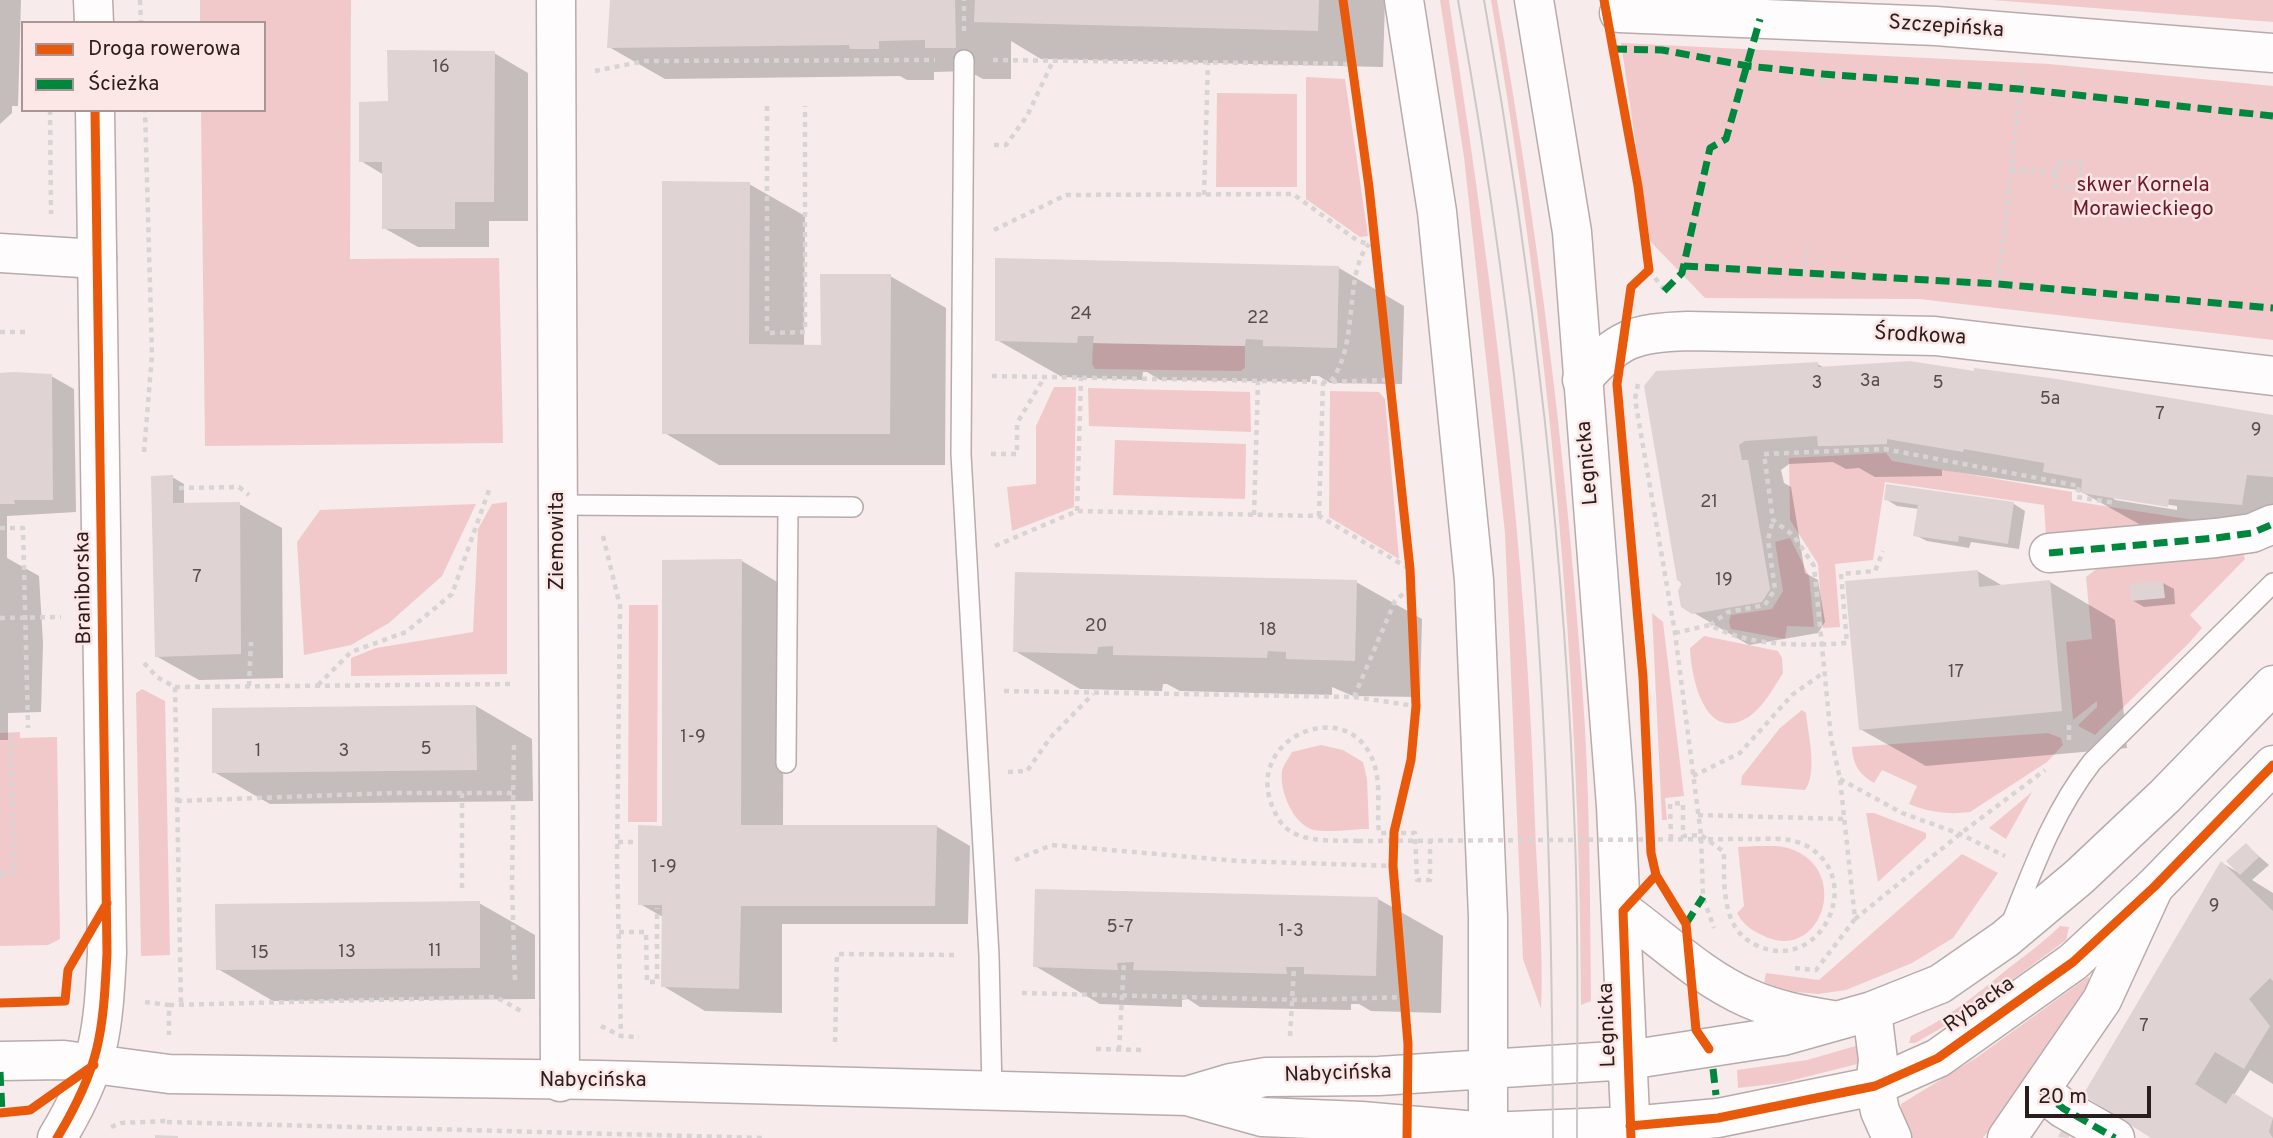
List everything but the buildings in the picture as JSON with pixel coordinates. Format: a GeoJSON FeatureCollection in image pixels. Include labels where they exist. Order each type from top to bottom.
{"type":"FeatureCollection","features":[{"type":"Feature","properties":{"kind":"street"},"geometry":{"type":"LineString","coordinates":[[93,0],[94,21]]}},
{"type":"Feature","properties":{"kind":"street","name":"Ziemowita"},"geometry":{"type":"LineString","coordinates":[[556,0],[560,1082]]}},
{"type":"Feature","properties":{"kind":"street"},"geometry":{"type":"LineString","coordinates":[[1404,0],[1437,212],[1474,580],[1488,917],[1488,1135]]}},
{"type":"Feature","properties":{"kind":"street","name":"Legnicka"},"geometry":{"type":"LineString","coordinates":[[1534,0],[1572,232],[1623,911],[1631,1132]]}},
{"type":"Feature","properties":{"kind":"street","name":"Szczepińska"},"geometry":{"type":"LineString","coordinates":[[1619,13],[1936,26],[2273,53]]}},
{"type":"Feature","properties":{"kind":"street","name":"Braniborska"},"geometry":{"type":"LineString","coordinates":[[57,1138],[76,1108],[94,1065],[103,1025],[107,953],[95,112]]}},
{"type":"Feature","properties":{"kind":"street"},"geometry":{"type":"LineString","coordinates":[[0,253],[97,259]]}},
{"type":"Feature","properties":{"kind":"street","name":"Środkowa"},"geometry":{"type":"LineString","coordinates":[[1582,380],[1624,339],[1661,332],[1688,331],[1935,336],[2273,376]]}},
{"type":"Feature","properties":{"kind":"street"},"geometry":{"type":"LineString","coordinates":[[2049,553],[2228,537],[2252,533],[2273,524]]}},
{"type":"Feature","properties":{"kind":"street","name":"Rybacka"},"geometry":{"type":"LineString","coordinates":[[1628,1060],[1783,1036],[1856,1016],[1940,984],[2005,939],[2079,877],[2165,796],[2273,685]]}},
{"type":"Feature","properties":{"kind":"street","name":"Rybacka"},"geometry":{"type":"LineString","coordinates":[[1631,1132],[1709,1128],[1875,1086],[1938,1058],[2069,965],[2154,887],[2273,765]]}},
{"type":"Feature","properties":{"kind":"street"},"geometry":{"type":"LineString","coordinates":[[2007,1138],[2102,1000],[2154,887]]}},
{"type":"Feature","properties":{"kind":"street"},"geometry":{"type":"LineString","coordinates":[[1623,911],[1710,976],[1748,998],[1791,1014],[1856,1016],[1878,1060],[1875,1086],[1880,1111],[1892,1138]]}},
{"type":"Feature","properties":{"kind":"street","name":"Nabycińska"},"geometry":{"type":"LineString","coordinates":[[0,1060],[64,1060],[169,1074],[1187,1096],[1262,1117],[1369,1121],[1488,1135],[1631,1132]]}},
{"type":"Feature","properties":{"kind":"street","name":"Nabycińska"},"geometry":{"type":"LineString","coordinates":[[1187,1096],[1231,1083],[1266,1077],[1379,1076],[1628,1060]]}},
{"type":"Feature","properties":{"kind":"street"},"geometry":{"type":"LineString","coordinates":[[2041,1091],[2064,1109],[2115,1138]]}},
{"type":"Feature","properties":{"kind":"lane"},"geometry":{"type":"LineString","coordinates":[[964,60],[960,239],[961,454],[989,955],[992,1091]]}},
{"type":"Feature","properties":{"kind":"lane"},"geometry":{"type":"LineString","coordinates":[[559,506],[853,507]]}},
{"type":"Feature","properties":{"kind":"lane"},"geometry":{"type":"LineString","coordinates":[[786,763],[788,506]]}},
{"type":"Feature","properties":{"kind":"lane"},"geometry":{"type":"LineString","coordinates":[[2005,939],[2045,838],[2074,784],[2092,762],[2273,583]]}},
{"type":"Feature","properties":{"kind":"path"},"geometry":{"type":"LineString","coordinates":[[140,0],[141,21]]}},
{"type":"Feature","properties":{"kind":"path"},"geometry":{"type":"LineString","coordinates":[[556,71],[595,71],[645,61],[964,60],[1353,64]]}},
{"type":"Feature","properties":{"kind":"path"},"geometry":{"type":"LineString","coordinates":[[962,145],[1006,145],[1027,116],[1053,61]]}},
{"type":"Feature","properties":{"kind":"path"},"geometry":{"type":"LineString","coordinates":[[1204,195],[1208,63]]}},
{"type":"Feature","properties":{"kind":"path"},"geometry":{"type":"LineString","coordinates":[[1998,284],[2023,66]]}},
{"type":"Feature","properties":{"kind":"path"},"geometry":{"type":"LineString","coordinates":[[1823,74],[1823,85]]}},
{"type":"Feature","properties":{"kind":"path"},"geometry":{"type":"LineString","coordinates":[[767,106],[767,333],[805,332],[805,106]]}},
{"type":"Feature","properties":{"kind":"path"},"geometry":{"type":"LineString","coordinates":[[50,112],[51,215]]}},
{"type":"Feature","properties":{"kind":"path"},"geometry":{"type":"LineString","coordinates":[[143,462],[152,355],[145,112]]}},
{"type":"Feature","properties":{"kind":"path"},"geometry":{"type":"LineString","coordinates":[[2058,162],[2082,164],[2079,189],[2055,186],[2056,173],[2058,162]]}},
{"type":"Feature","properties":{"kind":"path"},"geometry":{"type":"LineString","coordinates":[[2011,169],[2056,173]]}},
{"type":"Feature","properties":{"kind":"path"},"geometry":{"type":"LineString","coordinates":[[960,239],[976,238],[1066,195],[1293,194],[1358,241],[1376,246]]}},
{"type":"Feature","properties":{"kind":"path"},"geometry":{"type":"LineString","coordinates":[[1331,382],[1346,353],[1357,277],[1369,244]]}},
{"type":"Feature","properties":{"kind":"path"},"geometry":{"type":"LineString","coordinates":[[1804,274],[1807,248]]}},
{"type":"Feature","properties":{"kind":"path"},"geometry":{"type":"LineString","coordinates":[[1640,278],[1648,270],[1664,291]]}},
{"type":"Feature","properties":{"kind":"path"},"geometry":{"type":"LineString","coordinates":[[0,332],[26,332]]}},
{"type":"Feature","properties":{"kind":"path"},"geometry":{"type":"LineString","coordinates":[[960,376],[1323,382],[1391,380]]}},
{"type":"Feature","properties":{"kind":"path"},"geometry":{"type":"LineString","coordinates":[[961,454],[1017,454],[1017,423],[1045,377]]}},
{"type":"Feature","properties":{"kind":"path"},"geometry":{"type":"LineString","coordinates":[[1077,511],[1081,378]]}},
{"type":"Feature","properties":{"kind":"path"},"geometry":{"type":"LineString","coordinates":[[1639,379],[1635,398],[1675,633],[1701,835],[1703,897],[1715,931]]}},
{"type":"Feature","properties":{"kind":"path"},"geometry":{"type":"LineString","coordinates":[[1254,514],[1258,381]]}},
{"type":"Feature","properties":{"kind":"path"},"geometry":{"type":"LineString","coordinates":[[1319,516],[1323,382]]}},
{"type":"Feature","properties":{"kind":"path"},"geometry":{"type":"LineString","coordinates":[[1675,633],[1710,625],[1728,612],[1765,605],[1775,589],[1768,540],[1773,520],[1764,454],[1885,449],[2079,486],[2077,498],[2128,505]]}},
{"type":"Feature","properties":{"kind":"path"},"geometry":{"type":"LineString","coordinates":[[179,488],[239,487],[249,495]]}},
{"type":"Feature","properties":{"kind":"path"},"geometry":{"type":"LineString","coordinates":[[318,686],[351,652],[406,632],[452,594],[489,490]]}},
{"type":"Feature","properties":{"kind":"path"},"geometry":{"type":"LineString","coordinates":[[966,559],[1077,511],[1254,514],[1319,516],[1410,569]]}},
{"type":"Feature","properties":{"kind":"path"},"geometry":{"type":"LineString","coordinates":[[1773,520],[1794,536],[1814,566],[1831,738],[1840,779],[1855,919]]}},
{"type":"Feature","properties":{"kind":"path"},"geometry":{"type":"LineString","coordinates":[[0,528],[23,528],[28,728]]}},
{"type":"Feature","properties":{"kind":"path"},"geometry":{"type":"LineString","coordinates":[[1710,625],[1730,636],[1784,644],[1847,643],[1841,574],[1875,571],[1883,551]]}},
{"type":"Feature","properties":{"kind":"path"},"geometry":{"type":"LineString","coordinates":[[1354,697],[1395,601],[1410,588]]}},
{"type":"Feature","properties":{"kind":"path"},"geometry":{"type":"LineString","coordinates":[[1,618],[65,617]]}},
{"type":"Feature","properties":{"kind":"path"},"geometry":{"type":"LineString","coordinates":[[249,686],[251,642]]}},
{"type":"Feature","properties":{"kind":"path"},"geometry":{"type":"LineString","coordinates":[[143,662],[157,677],[175,687],[515,684]]}},
{"type":"Feature","properties":{"kind":"path"},"geometry":{"type":"LineString","coordinates":[[1693,776],[1740,753],[1792,695],[1824,672]]}},
{"type":"Feature","properties":{"kind":"path"},"geometry":{"type":"LineString","coordinates":[[175,687],[181,1004]]}},
{"type":"Feature","properties":{"kind":"path"},"geometry":{"type":"LineString","coordinates":[[975,690],[1354,697],[1416,706]]}},
{"type":"Feature","properties":{"kind":"path"},"geometry":{"type":"LineString","coordinates":[[979,773],[1027,771],[1050,738],[1093,693]]}},
{"type":"Feature","properties":{"kind":"path"},"geometry":{"type":"LineString","coordinates":[[2069,724],[2069,747]]}},
{"type":"Feature","properties":{"kind":"path"},"geometry":{"type":"LineString","coordinates":[[1430,840],[1430,880],[1417,880],[1415,833],[1379,834],[1375,764],[1362,741],[1343,731],[1327,728],[1304,733],[1278,750],[1269,765],[1269,794],[1279,820],[1289,830],[1324,840],[1430,840],[1671,839],[1786,840],[1805,845],[1831,870],[1835,885],[1835,906],[1822,932],[1801,948],[1775,951],[1750,942],[1739,934],[1726,897],[1724,852],[1701,835],[1683,836],[1682,803],[1670,804],[1671,839]]}},
{"type":"Feature","properties":{"kind":"path"},"geometry":{"type":"LineString","coordinates":[[0,874],[14,873],[11,733]]}},
{"type":"Feature","properties":{"kind":"path"},"geometry":{"type":"LineString","coordinates":[[1792,968],[1816,970],[1855,919],[1960,834],[2049,770],[2044,783]]}},
{"type":"Feature","properties":{"kind":"path"},"geometry":{"type":"LineString","coordinates":[[1840,779],[1902,813],[1960,834],[2006,857],[2012,844]]}},
{"type":"Feature","properties":{"kind":"path"},"geometry":{"type":"LineString","coordinates":[[462,793],[462,890]]}},
{"type":"Feature","properties":{"kind":"path"},"geometry":{"type":"LineString","coordinates":[[177,801],[514,793]]}},
{"type":"Feature","properties":{"kind":"path"},"geometry":{"type":"LineString","coordinates":[[1698,815],[1845,819]]}},
{"type":"Feature","properties":{"kind":"path"},"geometry":{"type":"LineString","coordinates":[[1650,830],[1651,853]]}},
{"type":"Feature","properties":{"kind":"path"},"geometry":{"type":"LineString","coordinates":[[618,842],[637,842]]}},
{"type":"Feature","properties":{"kind":"path"},"geometry":{"type":"LineString","coordinates":[[984,869],[1052,845],[1238,861],[1393,866]]}},
{"type":"Feature","properties":{"kind":"path"},"geometry":{"type":"LineString","coordinates":[[619,932],[646,932],[647,982],[657,982],[657,908]]}},
{"type":"Feature","properties":{"kind":"path"},"geometry":{"type":"LineString","coordinates":[[835,1042],[837,954],[989,955]]}},
{"type":"Feature","properties":{"kind":"path"},"geometry":{"type":"LineString","coordinates":[[1119,1050],[1124,962]]}},
{"type":"Feature","properties":{"kind":"path"},"geometry":{"type":"LineString","coordinates":[[1290,1041],[1294,967]]}},
{"type":"Feature","properties":{"kind":"path"},"geometry":{"type":"LineString","coordinates":[[990,993],[1292,1000],[1405,997]]}},
{"type":"Feature","properties":{"kind":"path"},"geometry":{"type":"LineString","coordinates":[[137,1001],[169,1005],[496,997],[516,1010],[590,1021],[621,1036],[650,1037]]}},
{"type":"Feature","properties":{"kind":"path"},"geometry":{"type":"LineString","coordinates":[[169,1005],[169,1040]]}},
{"type":"Feature","properties":{"kind":"path"},"geometry":{"type":"LineString","coordinates":[[822,1042],[848,1043]]}},
{"type":"Feature","properties":{"kind":"path"},"geometry":{"type":"LineString","coordinates":[[1094,1049],[1146,1050]]}},
{"type":"Feature","properties":{"kind":"path"},"geometry":{"type":"LineString","coordinates":[[167,1110],[167,1122]]}},
{"type":"Feature","properties":{"kind":"path"},"geometry":{"type":"LineString","coordinates":[[102,1133],[121,1123],[167,1122],[765,1138]]}},
{"type":"Feature","properties":{"kind":"green space"},"geometry":{"type":"Polygon","coordinates":[[[200,0],[351,0],[350,259],[499,258],[503,443],[205,446],[201,112],[266,112],[266,21],[200,21],[200,0]]]}},
{"type":"Feature","properties":{"kind":"green space"},"geometry":{"type":"Polygon","coordinates":[[[1440,0],[1449,0],[1468,127],[1495,325],[1516,524],[1531,724],[1541,940],[1541,1009],[1523,959],[1505,533],[1464,157],[1440,0]]]}},
{"type":"Feature","properties":{"kind":"green space"},"geometry":{"type":"Polygon","coordinates":[[[1491,0],[1497,0],[1525,170],[1568,511],[1585,723],[1588,802],[1591,1001],[1581,1005],[1575,752],[1557,501],[1529,250],[1491,0]]]}},
{"type":"Feature","properties":{"kind":"green space"},"geometry":{"type":"Polygon","coordinates":[[[1992,0],[2273,0],[2273,22],[1992,0]]]}},
{"type":"Feature","properties":{"kind":"green space","name":"skwer Kornela Morawieckiego"},"geometry":{"type":"Polygon","coordinates":[[[1621,43],[2049,64],[2273,86],[2273,340],[1919,299],[1705,298],[1650,241],[1621,43]]]}},
{"type":"Feature","properties":{"kind":"green space"},"geometry":{"type":"Polygon","coordinates":[[[1306,77],[1345,79],[1368,236],[1360,237],[1306,199],[1306,77]]]}},
{"type":"Feature","properties":{"kind":"green space"},"geometry":{"type":"Polygon","coordinates":[[[1217,93],[1297,94],[1297,187],[1216,187],[1217,93]]]}},
{"type":"Feature","properties":{"kind":"green space"},"geometry":{"type":"Polygon","coordinates":[[[1093,343],[1245,346],[1245,367],[1241,371],[1095,369],[1092,364],[1093,343]]]}},
{"type":"Feature","properties":{"kind":"green space"},"geometry":{"type":"Polygon","coordinates":[[[1054,387],[1076,387],[1074,507],[1012,531],[1007,487],[1036,484],[1036,426],[1054,387]]]}},
{"type":"Feature","properties":{"kind":"green space"},"geometry":{"type":"Polygon","coordinates":[[[1088,388],[1250,392],[1251,432],[1089,426],[1088,388]]]}},
{"type":"Feature","properties":{"kind":"green space"},"geometry":{"type":"Polygon","coordinates":[[[1330,391],[1379,392],[1385,399],[1399,559],[1329,517],[1330,391]]]}},
{"type":"Feature","properties":{"kind":"green space"},"geometry":{"type":"Polygon","coordinates":[[[1115,440],[1246,444],[1245,499],[1113,495],[1115,440]]]}},
{"type":"Feature","properties":{"kind":"green space"},"geometry":{"type":"Polygon","coordinates":[[[1886,453],[1892,461],[2072,492],[2072,501],[2207,522],[2046,536],[2044,505],[1885,482],[1873,560],[1835,564],[1840,627],[1823,628],[1818,564],[1790,520],[1789,458],[1886,453]]]}},
{"type":"Feature","properties":{"kind":"green space"},"geometry":{"type":"Polygon","coordinates":[[[507,502],[507,674],[351,676],[351,658],[376,648],[473,632],[478,529],[492,504],[507,502]]]}},
{"type":"Feature","properties":{"kind":"green space"},"geometry":{"type":"Polygon","coordinates":[[[476,504],[442,576],[389,623],[351,645],[304,655],[297,542],[320,510],[476,504]]]}},
{"type":"Feature","properties":{"kind":"green space"},"geometry":{"type":"Polygon","coordinates":[[[1790,538],[1809,576],[1814,627],[1787,626],[1785,639],[1731,629],[1731,615],[1772,609],[1783,591],[1775,542],[1790,538]]]}},
{"type":"Feature","properties":{"kind":"green space"},"geometry":{"type":"Polygon","coordinates":[[[2243,553],[2245,559],[2190,615],[2202,628],[2189,643],[2095,735],[2080,727],[2078,725],[2097,707],[2097,701],[2073,720],[2066,642],[2092,639],[2086,577],[2098,568],[2243,553]]]}},
{"type":"Feature","properties":{"kind":"green space"},"geometry":{"type":"Polygon","coordinates":[[[629,605],[658,605],[657,822],[628,822],[629,605]]]}},
{"type":"Feature","properties":{"kind":"green space"},"geometry":{"type":"Polygon","coordinates":[[[1652,613],[1663,622],[1684,796],[1665,798],[1667,820],[1662,820],[1652,613]]]}},
{"type":"Feature","properties":{"kind":"green space"},"geometry":{"type":"Polygon","coordinates":[[[1704,636],[1778,651],[1782,658],[1783,673],[1764,702],[1750,716],[1735,723],[1722,722],[1712,715],[1698,690],[1693,675],[1690,648],[1704,636]]]}},
{"type":"Feature","properties":{"kind":"green space"},"geometry":{"type":"Polygon","coordinates":[[[142,689],[165,701],[170,955],[141,956],[136,693],[142,689]]]}},
{"type":"Feature","properties":{"kind":"green space"},"geometry":{"type":"Polygon","coordinates":[[[1802,710],[1806,713],[1812,764],[1805,790],[1741,785],[1742,776],[1780,728],[1802,710]]]}},
{"type":"Feature","properties":{"kind":"green space"},"geometry":{"type":"Polygon","coordinates":[[[20,732],[20,738],[57,737],[60,939],[48,945],[0,946],[0,733],[20,732]]]}},
{"type":"Feature","properties":{"kind":"green space"},"geometry":{"type":"Polygon","coordinates":[[[2048,733],[2061,738],[2063,745],[2047,762],[1970,812],[1962,813],[1939,812],[1909,804],[1917,786],[1882,770],[1874,783],[1858,768],[1852,747],[2048,733]]]}},
{"type":"Feature","properties":{"kind":"green space"},"geometry":{"type":"Polygon","coordinates":[[[1321,745],[1343,750],[1363,762],[1367,779],[1369,829],[1314,830],[1306,827],[1289,806],[1282,779],[1285,764],[1292,752],[1321,745]]]}},
{"type":"Feature","properties":{"kind":"green space"},"geometry":{"type":"Polygon","coordinates":[[[2032,792],[2006,839],[1989,828],[2032,792]]]}},
{"type":"Feature","properties":{"kind":"green space"},"geometry":{"type":"Polygon","coordinates":[[[1866,813],[1874,813],[1926,833],[1926,838],[1878,882],[1866,813]]]}},
{"type":"Feature","properties":{"kind":"green space"},"geometry":{"type":"Polygon","coordinates":[[[1738,847],[1791,849],[1810,860],[1821,875],[1824,893],[1822,910],[1814,926],[1802,936],[1785,941],[1766,937],[1749,928],[1737,913],[1744,906],[1738,847]]]}},
{"type":"Feature","properties":{"kind":"green space"},"geometry":{"type":"Polygon","coordinates":[[[1962,854],[1998,873],[1953,938],[1912,963],[1846,990],[1818,994],[1763,989],[1766,973],[1819,980],[1962,854]]]}},
{"type":"Feature","properties":{"kind":"green space"},"geometry":{"type":"Polygon","coordinates":[[[2060,926],[2069,927],[2066,940],[1966,1014],[1915,1043],[1909,1043],[1911,1036],[1971,998],[2060,926]]]}},
{"type":"Feature","properties":{"kind":"green space"},"geometry":{"type":"Polygon","coordinates":[[[2088,977],[2092,982],[2068,1023],[1983,1138],[1912,1138],[1900,1111],[1901,1104],[1976,1058],[2088,977]]]}},
{"type":"Feature","properties":{"kind":"green space"},"geometry":{"type":"Polygon","coordinates":[[[1859,1045],[1861,1063],[1782,1083],[1738,1088],[1737,1070],[1807,1060],[1859,1045]]]}},
{"type":"Feature","properties":{"kind":"tram line"},"geometry":{"type":"LineString","coordinates":[[1458,0],[1499,258],[1529,518],[1541,673],[1548,828],[1553,1138]]}},
{"type":"Feature","properties":{"kind":"tram line"},"geometry":{"type":"LineString","coordinates":[[1484,0],[1502,103],[1532,312],[1564,630],[1576,876],[1577,1138]]}},
{"type":"Feature","properties":{"kind":"marked path"},"geometry":{"type":"LineString","coordinates":[[1664,291],[1682,273],[1710,148],[1726,139],[1760,19]]}},
{"type":"Feature","properties":{"kind":"marked path"},"geometry":{"type":"LineString","coordinates":[[1613,49],[1662,50],[1748,66],[2020,89],[2273,116]]}},
{"type":"Feature","properties":{"kind":"marked path"},"geometry":{"type":"LineString","coordinates":[[1684,266],[1998,284],[2273,308]]}},
{"type":"Feature","properties":{"kind":"marked path"},"geometry":{"type":"LineString","coordinates":[[2049,553],[2216,538],[2252,533],[2273,524]]}},
{"type":"Feature","properties":{"kind":"marked path"},"geometry":{"type":"LineString","coordinates":[[1686,924],[1703,897]]}},
{"type":"Feature","properties":{"kind":"marked path"},"geometry":{"type":"LineString","coordinates":[[1713,1069],[1716,1095]]}},
{"type":"Feature","properties":{"kind":"marked path"},"geometry":{"type":"LineString","coordinates":[[0,1072],[2,1112]]}},
{"type":"Feature","properties":{"kind":"marked path"},"geometry":{"type":"LineString","coordinates":[[2041,1091],[2064,1109],[2115,1138]]}},
{"type":"Feature","properties":{"kind":"cycle path"},"geometry":{"type":"LineString","coordinates":[[1343,0],[1369,187],[1410,569],[1416,706],[1411,760],[1394,832],[1393,866],[1408,1044],[1407,1138]]}},
{"type":"Feature","properties":{"kind":"cycle path"},"geometry":{"type":"LineString","coordinates":[[1604,0],[1638,186],[1649,270],[1631,287],[1617,384],[1643,677],[1651,853],[1656,875],[1686,924],[1696,1030],[1709,1049]]}},
{"type":"Feature","properties":{"kind":"cycle path"},"geometry":{"type":"LineString","coordinates":[[57,1138],[82,1091],[97,1049],[104,1006],[107,953],[95,112]]}},
{"type":"Feature","properties":{"kind":"cycle path"},"geometry":{"type":"LineString","coordinates":[[1630,1126],[1718,1118],[1875,1086],[1938,1058],[2073,962],[2154,887],[2273,765]]}},
{"type":"Feature","properties":{"kind":"cycle path"},"geometry":{"type":"LineString","coordinates":[[1631,1138],[1623,911],[1656,875]]}},
{"type":"Feature","properties":{"kind":"cycle path"},"geometry":{"type":"LineString","coordinates":[[0,1003],[65,1001],[68,970],[107,903]]}},
{"type":"Feature","properties":{"kind":"cycle path"},"geometry":{"type":"LineString","coordinates":[[0,1113],[30,1110],[94,1065]]}}]}
